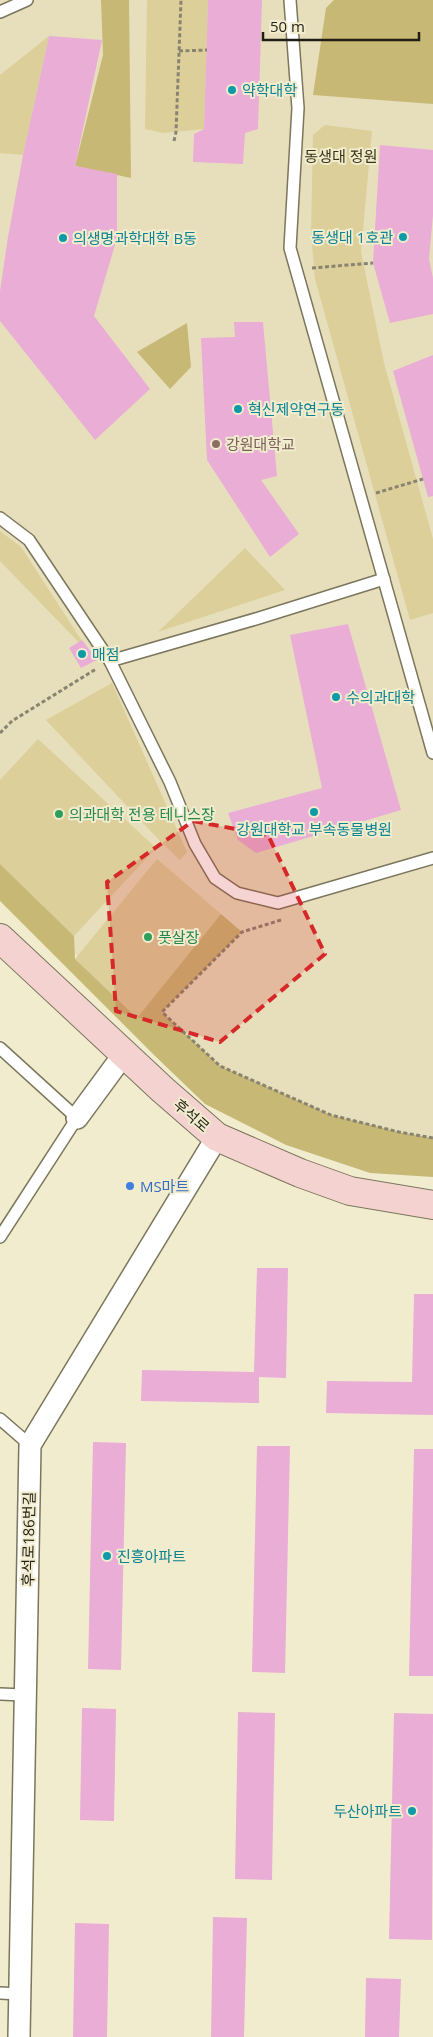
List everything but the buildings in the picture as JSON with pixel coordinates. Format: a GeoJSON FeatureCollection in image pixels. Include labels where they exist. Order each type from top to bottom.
{"type":"FeatureCollection","features":[{"type":"Feature","properties":{"kind":"street","name":"후석로"},"geometry":{"type":"LineString","coordinates":[[0,938],[124,1054],[217,1137],[300,1173],[350,1191],[433,1205]]}},
{"type":"Feature","properties":{"kind":"street"},"geometry":{"type":"LineString","coordinates":[[77,1118],[124,1054]]}},
{"type":"Feature","properties":{"kind":"street","name":"후석로186번길"},"geometry":{"type":"LineString","coordinates":[[19,2037],[10,1994],[24,1695],[30,1445],[217,1137]]}},
{"type":"Feature","properties":{"kind":"lane"},"geometry":{"type":"LineString","coordinates":[[0,12],[27,0]]}},
{"type":"Feature","properties":{"kind":"lane"},"geometry":{"type":"LineString","coordinates":[[291,2],[298,108],[290,248],[433,753]]}},
{"type":"Feature","properties":{"kind":"lane"},"geometry":{"type":"LineString","coordinates":[[0,518],[29,540],[110,661],[170,782],[195,844],[215,878],[237,893],[278,903],[433,858]]}},
{"type":"Feature","properties":{"kind":"lane"},"geometry":{"type":"LineString","coordinates":[[110,661],[259,618],[384,579]]}},
{"type":"Feature","properties":{"kind":"lane"},"geometry":{"type":"LineString","coordinates":[[0,1048],[77,1118],[0,1237]]}},
{"type":"Feature","properties":{"kind":"lane"},"geometry":{"type":"LineString","coordinates":[[0,1419],[30,1445]]}},
{"type":"Feature","properties":{"kind":"lane"},"geometry":{"type":"LineString","coordinates":[[0,1694],[24,1695]]}},
{"type":"Feature","properties":{"kind":"path"},"geometry":{"type":"LineString","coordinates":[[174,141],[176,132],[181,0]]}},
{"type":"Feature","properties":{"kind":"path"},"geometry":{"type":"LineString","coordinates":[[179,51],[207,50]]}},
{"type":"Feature","properties":{"kind":"path"},"geometry":{"type":"LineString","coordinates":[[296,269],[374,263]]}},
{"type":"Feature","properties":{"kind":"path"},"geometry":{"type":"LineString","coordinates":[[361,498],[423,479]]}},
{"type":"Feature","properties":{"kind":"path"},"geometry":{"type":"LineString","coordinates":[[0,732],[12,720],[110,661]]}},
{"type":"Feature","properties":{"kind":"path"},"geometry":{"type":"LineString","coordinates":[[287,918],[242,932],[162,1012],[220,1066],[330,1114],[399,1132],[433,1138]]}},
{"type":"Feature","properties":{"kind":"highlighted area"},"geometry":{"type":"Polygon","coordinates":[[[193,821],[268,835],[325,954],[220,1042],[116,1011],[107,882],[193,821]]]}},
{"type":"Feature","properties":{"kind":"shaded area","name":"강원대학교"},"geometry":{"type":"Polygon","coordinates":[[[0,0],[433,0],[433,1168],[202,1071],[63,943],[0,889],[0,0]]]}},
{"type":"Feature","properties":{"kind":"shaded area"},"geometry":{"type":"Polygon","coordinates":[[[101,0],[129,0],[131,178],[75,166],[103,55],[101,0]]]}},
{"type":"Feature","properties":{"kind":"shaded area"},"geometry":{"type":"Polygon","coordinates":[[[334,0],[433,0],[433,104],[313,95],[326,8],[334,0]]]}},
{"type":"Feature","properties":{"kind":"shaded area"},"geometry":{"type":"Polygon","coordinates":[[[187,323],[191,367],[170,389],[137,352],[187,323]]]}},
{"type":"Feature","properties":{"kind":"shaded area"},"geometry":{"type":"Polygon","coordinates":[[[0,864],[74,936],[75,959],[137,1018],[221,914],[242,932],[162,1012],[220,1066],[331,1115],[399,1132],[433,1138],[433,1177],[370,1173],[286,1145],[205,1104],[0,901],[0,864]]]}},
{"type":"Feature","properties":{"kind":"green space"},"geometry":{"type":"Polygon","coordinates":[[[147,0],[208,0],[204,129],[163,133],[145,129],[147,0]]]}},
{"type":"Feature","properties":{"kind":"green space"},"geometry":{"type":"Polygon","coordinates":[[[49,36],[23,155],[0,153],[0,75],[49,36]]]}},
{"type":"Feature","properties":{"kind":"green space","name":"동생대 정원"},"geometry":{"type":"Polygon","coordinates":[[[325,125],[372,131],[361,252],[384,363],[433,539],[433,613],[410,620],[315,279],[311,234],[313,135],[325,125]]]}},
{"type":"Feature","properties":{"kind":"green space"},"geometry":{"type":"Polygon","coordinates":[[[0,531],[21,547],[91,655],[0,561],[0,531]]]}},
{"type":"Feature","properties":{"kind":"green space"},"geometry":{"type":"Polygon","coordinates":[[[245,548],[285,590],[158,632],[245,548]]]}},
{"type":"Feature","properties":{"kind":"green space"},"geometry":{"type":"Polygon","coordinates":[[[112,683],[187,852],[180,860],[46,720],[112,683]]]}},
{"type":"Feature","properties":{"kind":"green space","name":"의과대학 전용 테니스장"},"geometry":{"type":"Polygon","coordinates":[[[38,739],[156,848],[74,936],[0,864],[0,780],[38,739]]]}},
{"type":"Feature","properties":{"kind":"green space","name":"풋살장"},"geometry":{"type":"Polygon","coordinates":[[[157,859],[221,914],[137,1019],[75,959],[157,859]]]}},
{"type":"Feature","properties":{"kind":"place","name":"약학대학"},"geometry":{"type":"Point","coordinates":[232,90]}},
{"type":"Feature","properties":{"kind":"place","name":"동생대 1호관"},"geometry":{"type":"Point","coordinates":[403,237]}},
{"type":"Feature","properties":{"kind":"place","name":"의생명과학대학 B동"},"geometry":{"type":"Point","coordinates":[63,238]}},
{"type":"Feature","properties":{"kind":"place","name":"혁신제약연구동"},"geometry":{"type":"Point","coordinates":[238,409]}},
{"type":"Feature","properties":{"kind":"place","name":"강원대학교"},"geometry":{"type":"Point","coordinates":[216,444]}},
{"type":"Feature","properties":{"kind":"place","name":"매점"},"geometry":{"type":"Point","coordinates":[82,654]}},
{"type":"Feature","properties":{"kind":"place","name":"수의과대학"},"geometry":{"type":"Point","coordinates":[336,697]}},
{"type":"Feature","properties":{"kind":"place","name":"강원대학교 부속동물병원"},"geometry":{"type":"Point","coordinates":[314,812]}},
{"type":"Feature","properties":{"kind":"place","name":"의과대학 전용 테니스장"},"geometry":{"type":"Point","coordinates":[59,814]}},
{"type":"Feature","properties":{"kind":"place","name":"풋살장"},"geometry":{"type":"Point","coordinates":[148,937]}},
{"type":"Feature","properties":{"kind":"place","name":"MS마트"},"geometry":{"type":"Point","coordinates":[130,1186]}},
{"type":"Feature","properties":{"kind":"place","name":"진흥아파트"},"geometry":{"type":"Point","coordinates":[107,1556]}},
{"type":"Feature","properties":{"kind":"place","name":"두산아파트"},"geometry":{"type":"Point","coordinates":[412,1811]}}]}
